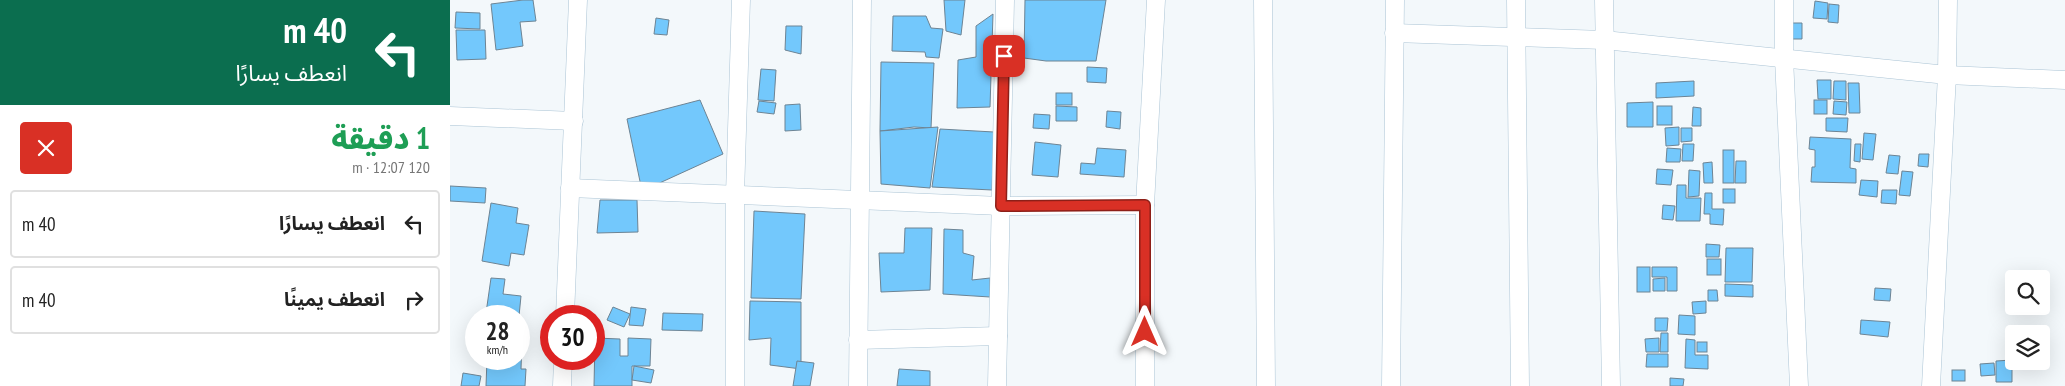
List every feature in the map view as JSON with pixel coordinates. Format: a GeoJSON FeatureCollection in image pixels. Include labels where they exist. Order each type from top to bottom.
{"type":"FeatureCollection","features":[{"type":"Feature","properties":{"kind":"street"},"geometry":{"type":"LineString","coordinates":[[565,305],[578,0]]}},
{"type":"Feature","properties":{"kind":"street"},"geometry":{"type":"LineString","coordinates":[[736,386],[735,195],[741,0]]}},
{"type":"Feature","properties":{"kind":"street"},"geometry":{"type":"LineString","coordinates":[[858,386],[862,0]]}},
{"type":"Feature","properties":{"kind":"street"},"geometry":{"type":"LineString","coordinates":[[997,386],[1005,0]]}},
{"type":"Feature","properties":{"kind":"street"},"geometry":{"type":"LineString","coordinates":[[1145,386],[1145,205],[1156,0]]}},
{"type":"Feature","properties":{"kind":"street"},"geometry":{"type":"LineString","coordinates":[[1263,0],[1266,386]]}},
{"type":"Feature","properties":{"kind":"street"},"geometry":{"type":"LineString","coordinates":[[1391,386],[1395,0]]}},
{"type":"Feature","properties":{"kind":"street"},"geometry":{"type":"LineString","coordinates":[[1516,0],[1520,386]]}},
{"type":"Feature","properties":{"kind":"street"},"geometry":{"type":"LineString","coordinates":[[1604,0],[1611,386]]}},
{"type":"Feature","properties":{"kind":"street"},"geometry":{"type":"LineString","coordinates":[[1784,0],[1784,58],[1799,386]]}},
{"type":"Feature","properties":{"kind":"street"},"geometry":{"type":"LineString","coordinates":[[1931,386],[1947,75],[1948,0]]}},
{"type":"Feature","properties":{"kind":"street"},"geometry":{"type":"LineString","coordinates":[[1394,33],[1604,40],[1947,75],[2065,80]]}},
{"type":"Feature","properties":{"kind":"street"},"geometry":{"type":"LineString","coordinates":[[450,116],[574,121]]}},
{"type":"Feature","properties":{"kind":"street"},"geometry":{"type":"LineString","coordinates":[[570,188],[1001,206],[1145,205]]}},
{"type":"Feature","properties":{"kind":"street"},"geometry":{"type":"LineString","coordinates":[[858,340],[998,336]]}},
{"type":"Feature","properties":{"kind":"street"},"geometry":{"type":"LineString","coordinates":[[562,386],[563,370]]}},
{"type":"Feature","properties":{"kind":"building"},"geometry":{"type":"Polygon","coordinates":[[[533,0],[536,21],[520,22],[523,46],[496,50],[491,4],[533,0]]]}},
{"type":"Feature","properties":{"kind":"building"},"geometry":{"type":"Polygon","coordinates":[[[944,0],[965,0],[961,35],[946,31],[944,0]]]}},
{"type":"Feature","properties":{"kind":"building"},"geometry":{"type":"Polygon","coordinates":[[[1025,0],[1106,0],[1096,61],[1046,61],[1024,58],[1025,0]]]}},
{"type":"Feature","properties":{"kind":"building"},"geometry":{"type":"Polygon","coordinates":[[[1815,1],[1828,3],[1827,19],[1813,18],[1815,1]]]}},
{"type":"Feature","properties":{"kind":"building"},"geometry":{"type":"Polygon","coordinates":[[[1829,4],[1839,5],[1838,23],[1828,22],[1829,4]]]}},
{"type":"Feature","properties":{"kind":"building"},"geometry":{"type":"Polygon","coordinates":[[[456,12],[480,13],[480,29],[455,28],[456,12]]]}},
{"type":"Feature","properties":{"kind":"building"},"geometry":{"type":"Polygon","coordinates":[[[993,14],[990,107],[957,108],[958,60],[976,57],[976,26],[993,14]]]}},
{"type":"Feature","properties":{"kind":"building"},"geometry":{"type":"Polygon","coordinates":[[[893,16],[926,16],[931,28],[943,29],[939,58],[926,57],[925,52],[892,51],[893,16]]]}},
{"type":"Feature","properties":{"kind":"building"},"geometry":{"type":"Polygon","coordinates":[[[656,18],[669,20],[667,35],[654,34],[656,18]]]}},
{"type":"Feature","properties":{"kind":"building"},"geometry":{"type":"Polygon","coordinates":[[[1789,23],[1802,23],[1802,39],[1788,39],[1789,23]]]}},
{"type":"Feature","properties":{"kind":"building"},"geometry":{"type":"Polygon","coordinates":[[[786,26],[802,26],[801,54],[785,50],[786,26]]]}},
{"type":"Feature","properties":{"kind":"building"},"geometry":{"type":"Polygon","coordinates":[[[456,30],[485,30],[486,59],[457,60],[456,30]]]}},
{"type":"Feature","properties":{"kind":"building"},"geometry":{"type":"Polygon","coordinates":[[[881,62],[934,63],[931,128],[914,127],[880,131],[881,62]]]}},
{"type":"Feature","properties":{"kind":"building"},"geometry":{"type":"Polygon","coordinates":[[[1087,67],[1107,68],[1106,83],[1087,82],[1087,67]]]}},
{"type":"Feature","properties":{"kind":"building"},"geometry":{"type":"Polygon","coordinates":[[[761,69],[776,70],[774,101],[758,100],[761,69]]]}},
{"type":"Feature","properties":{"kind":"building"},"geometry":{"type":"Polygon","coordinates":[[[1817,80],[1831,80],[1831,99],[1818,99],[1817,80]]]}},
{"type":"Feature","properties":{"kind":"building"},"geometry":{"type":"Polygon","coordinates":[[[1694,81],[1694,96],[1656,98],[1656,83],[1694,81]]]}},
{"type":"Feature","properties":{"kind":"building"},"geometry":{"type":"Polygon","coordinates":[[[1834,81],[1846,81],[1846,100],[1833,99],[1834,81]]]}},
{"type":"Feature","properties":{"kind":"building"},"geometry":{"type":"Polygon","coordinates":[[[1848,83],[1859,83],[1860,113],[1849,113],[1848,83]]]}},
{"type":"Feature","properties":{"kind":"building"},"geometry":{"type":"Polygon","coordinates":[[[1056,93],[1072,93],[1072,105],[1056,105],[1056,93]]]}},
{"type":"Feature","properties":{"kind":"building"},"geometry":{"type":"Polygon","coordinates":[[[700,100],[723,154],[642,191],[627,119],[700,100]]]}},
{"type":"Feature","properties":{"kind":"building"},"geometry":{"type":"Polygon","coordinates":[[[1814,100],[1827,100],[1827,114],[1814,114],[1814,100]]]}},
{"type":"Feature","properties":{"kind":"building"},"geometry":{"type":"Polygon","coordinates":[[[759,101],[776,103],[774,114],[757,112],[759,101]]]}},
{"type":"Feature","properties":{"kind":"building"},"geometry":{"type":"Polygon","coordinates":[[[1834,101],[1847,102],[1846,115],[1833,114],[1834,101]]]}},
{"type":"Feature","properties":{"kind":"building"},"geometry":{"type":"Polygon","coordinates":[[[1653,102],[1653,127],[1627,127],[1627,103],[1653,102]]]}},
{"type":"Feature","properties":{"kind":"building"},"geometry":{"type":"Polygon","coordinates":[[[800,104],[801,130],[785,131],[785,105],[800,104]]]}},
{"type":"Feature","properties":{"kind":"building"},"geometry":{"type":"Polygon","coordinates":[[[1056,106],[1077,107],[1077,121],[1056,121],[1056,106]]]}},
{"type":"Feature","properties":{"kind":"building"},"geometry":{"type":"Polygon","coordinates":[[[1657,106],[1672,106],[1672,125],[1657,125],[1657,106]]]}},
{"type":"Feature","properties":{"kind":"building"},"geometry":{"type":"Polygon","coordinates":[[[1693,107],[1701,108],[1701,126],[1692,126],[1693,107]]]}},
{"type":"Feature","properties":{"kind":"building"},"geometry":{"type":"Polygon","coordinates":[[[1107,111],[1121,112],[1120,129],[1106,127],[1107,111]]]}},
{"type":"Feature","properties":{"kind":"building"},"geometry":{"type":"Polygon","coordinates":[[[1034,114],[1050,115],[1049,129],[1033,128],[1034,114]]]}},
{"type":"Feature","properties":{"kind":"building"},"geometry":{"type":"Polygon","coordinates":[[[1826,118],[1848,118],[1847,132],[1826,131],[1826,118]]]}},
{"type":"Feature","properties":{"kind":"building"},"geometry":{"type":"Polygon","coordinates":[[[938,127],[930,188],[881,184],[880,131],[938,127]]]}},
{"type":"Feature","properties":{"kind":"building"},"geometry":{"type":"Polygon","coordinates":[[[1679,127],[1679,145],[1666,146],[1665,128],[1679,127]]]}},
{"type":"Feature","properties":{"kind":"building"},"geometry":{"type":"Polygon","coordinates":[[[1681,128],[1692,128],[1692,141],[1681,142],[1681,128]]]}},
{"type":"Feature","properties":{"kind":"building"},"geometry":{"type":"Polygon","coordinates":[[[940,129],[994,132],[992,190],[932,187],[940,129]]]}},
{"type":"Feature","properties":{"kind":"building"},"geometry":{"type":"Polygon","coordinates":[[[1864,133],[1876,134],[1873,160],[1862,159],[1864,133]]]}},
{"type":"Feature","properties":{"kind":"building"},"geometry":{"type":"Polygon","coordinates":[[[1810,137],[1851,139],[1850,168],[1856,169],[1856,183],[1811,182],[1812,167],[1815,167],[1815,150],[1809,149],[1810,137]]]}},
{"type":"Feature","properties":{"kind":"building"},"geometry":{"type":"Polygon","coordinates":[[[1035,142],[1061,145],[1058,177],[1032,175],[1035,142]]]}},
{"type":"Feature","properties":{"kind":"building"},"geometry":{"type":"Polygon","coordinates":[[[1683,144],[1694,144],[1693,161],[1682,161],[1683,144]]]}},
{"type":"Feature","properties":{"kind":"building"},"geometry":{"type":"Polygon","coordinates":[[[1855,144],[1861,144],[1860,162],[1854,161],[1855,144]]]}},
{"type":"Feature","properties":{"kind":"building"},"geometry":{"type":"Polygon","coordinates":[[[1097,148],[1126,150],[1124,177],[1080,174],[1081,163],[1095,164],[1097,148]]]}},
{"type":"Feature","properties":{"kind":"building"},"geometry":{"type":"Polygon","coordinates":[[[1667,148],[1681,149],[1680,162],[1666,162],[1667,148]]]}},
{"type":"Feature","properties":{"kind":"building"},"geometry":{"type":"Polygon","coordinates":[[[1723,150],[1734,150],[1734,183],[1723,183],[1723,150]]]}},
{"type":"Feature","properties":{"kind":"building"},"geometry":{"type":"Polygon","coordinates":[[[1919,154],[1929,154],[1928,167],[1918,166],[1919,154]]]}},
{"type":"Feature","properties":{"kind":"building"},"geometry":{"type":"Polygon","coordinates":[[[1889,155],[1900,156],[1898,174],[1886,173],[1889,155]]]}},
{"type":"Feature","properties":{"kind":"building"},"geometry":{"type":"Polygon","coordinates":[[[1736,161],[1746,161],[1746,183],[1735,183],[1736,161]]]}},
{"type":"Feature","properties":{"kind":"building"},"geometry":{"type":"Polygon","coordinates":[[[1712,162],[1713,183],[1704,183],[1703,163],[1712,162]]]}},
{"type":"Feature","properties":{"kind":"building"},"geometry":{"type":"Polygon","coordinates":[[[1657,169],[1673,170],[1671,185],[1656,184],[1657,169]]]}},
{"type":"Feature","properties":{"kind":"building"},"geometry":{"type":"Polygon","coordinates":[[[1689,170],[1700,171],[1699,196],[1688,197],[1689,170]]]}},
{"type":"Feature","properties":{"kind":"building"},"geometry":{"type":"Polygon","coordinates":[[[1902,171],[1913,172],[1910,196],[1899,195],[1902,171]]]}},
{"type":"Feature","properties":{"kind":"building"},"geometry":{"type":"Polygon","coordinates":[[[1861,180],[1878,181],[1877,197],[1859,195],[1861,180]]]}},
{"type":"Feature","properties":{"kind":"building"},"geometry":{"type":"Polygon","coordinates":[[[1677,185],[1686,185],[1686,198],[1701,198],[1700,221],[1676,221],[1677,185]]]}},
{"type":"Feature","properties":{"kind":"building"},"geometry":{"type":"Polygon","coordinates":[[[450,186],[486,188],[485,203],[450,201],[450,186]]]}},
{"type":"Feature","properties":{"kind":"building"},"geometry":{"type":"Polygon","coordinates":[[[1723,189],[1735,189],[1735,203],[1723,203],[1723,189]]]}},
{"type":"Feature","properties":{"kind":"building"},"geometry":{"type":"Polygon","coordinates":[[[1882,190],[1897,190],[1896,204],[1881,203],[1882,190]]]}},
{"type":"Feature","properties":{"kind":"building"},"geometry":{"type":"Polygon","coordinates":[[[1705,193],[1712,193],[1712,209],[1724,209],[1723,225],[1710,224],[1710,214],[1704,214],[1705,193]]]}},
{"type":"Feature","properties":{"kind":"building"},"geometry":{"type":"Polygon","coordinates":[[[600,200],[637,200],[638,232],[597,233],[600,200]]]}},
{"type":"Feature","properties":{"kind":"building"},"geometry":{"type":"Polygon","coordinates":[[[491,203],[518,208],[516,223],[529,225],[524,255],[511,253],[509,266],[482,261],[491,203]]]}},
{"type":"Feature","properties":{"kind":"building"},"geometry":{"type":"Polygon","coordinates":[[[1663,205],[1675,206],[1673,220],[1662,219],[1663,205]]]}},
{"type":"Feature","properties":{"kind":"building"},"geometry":{"type":"Polygon","coordinates":[[[754,211],[805,214],[801,299],[751,298],[754,211]]]}},
{"type":"Feature","properties":{"kind":"building"},"geometry":{"type":"Polygon","coordinates":[[[905,228],[932,228],[930,290],[881,292],[879,253],[904,253],[905,228]]]}},
{"type":"Feature","properties":{"kind":"building"},"geometry":{"type":"Polygon","coordinates":[[[944,229],[963,230],[963,253],[974,256],[972,280],[990,278],[990,297],[943,294],[944,229]]]}},
{"type":"Feature","properties":{"kind":"building"},"geometry":{"type":"Polygon","coordinates":[[[1706,244],[1720,245],[1719,257],[1706,257],[1706,244]]]}},
{"type":"Feature","properties":{"kind":"building"},"geometry":{"type":"Polygon","coordinates":[[[1726,248],[1753,248],[1752,282],[1725,282],[1726,248]]]}},
{"type":"Feature","properties":{"kind":"building"},"geometry":{"type":"Polygon","coordinates":[[[1707,259],[1721,259],[1721,275],[1707,275],[1707,259]]]}},
{"type":"Feature","properties":{"kind":"building"},"geometry":{"type":"Polygon","coordinates":[[[1637,267],[1650,267],[1650,292],[1637,292],[1637,267]]]}},
{"type":"Feature","properties":{"kind":"building"},"geometry":{"type":"Polygon","coordinates":[[[1652,267],[1677,267],[1677,291],[1667,291],[1667,277],[1652,277],[1652,267]]]}},
{"type":"Feature","properties":{"kind":"building"},"geometry":{"type":"Polygon","coordinates":[[[491,278],[505,279],[503,294],[521,296],[520,305],[487,305],[491,278]]]}},
{"type":"Feature","properties":{"kind":"building"},"geometry":{"type":"Polygon","coordinates":[[[1665,278],[1665,291],[1653,291],[1653,279],[1665,278]]]}},
{"type":"Feature","properties":{"kind":"building"},"geometry":{"type":"Polygon","coordinates":[[[1725,284],[1753,285],[1753,297],[1725,296],[1725,284]]]}},
{"type":"Feature","properties":{"kind":"building"},"geometry":{"type":"Polygon","coordinates":[[[1875,288],[1891,289],[1890,301],[1874,300],[1875,288]]]}},
{"type":"Feature","properties":{"kind":"building"},"geometry":{"type":"Polygon","coordinates":[[[1708,290],[1717,290],[1718,301],[1708,301],[1708,290]]]}},
{"type":"Feature","properties":{"kind":"building"},"geometry":{"type":"Polygon","coordinates":[[[750,301],[801,302],[801,369],[770,365],[771,338],[749,340],[750,301]]]}},
{"type":"Feature","properties":{"kind":"building"},"geometry":{"type":"Polygon","coordinates":[[[1706,301],[1706,313],[1693,314],[1692,302],[1706,301]]]}},
{"type":"Feature","properties":{"kind":"building"},"geometry":{"type":"Polygon","coordinates":[[[613,307],[630,314],[624,327],[607,320],[613,307]]]}},
{"type":"Feature","properties":{"kind":"building"},"geometry":{"type":"Polygon","coordinates":[[[631,307],[646,309],[643,326],[629,325],[631,307]]]}},
{"type":"Feature","properties":{"kind":"building"},"geometry":{"type":"Polygon","coordinates":[[[663,313],[703,314],[702,331],[662,330],[663,313]]]}},
{"type":"Feature","properties":{"kind":"building"},"geometry":{"type":"Polygon","coordinates":[[[1679,315],[1695,316],[1695,335],[1678,334],[1679,315]]]}},
{"type":"Feature","properties":{"kind":"building"},"geometry":{"type":"Polygon","coordinates":[[[1655,318],[1668,318],[1667,331],[1655,331],[1655,318]]]}},
{"type":"Feature","properties":{"kind":"building"},"geometry":{"type":"Polygon","coordinates":[[[1861,320],[1890,322],[1888,337],[1860,334],[1861,320]]]}},
{"type":"Feature","properties":{"kind":"building"},"geometry":{"type":"Polygon","coordinates":[[[1661,333],[1668,333],[1668,352],[1660,352],[1661,333]]]}},
{"type":"Feature","properties":{"kind":"building"},"geometry":{"type":"Polygon","coordinates":[[[605,338],[620,339],[620,356],[628,356],[628,338],[651,339],[650,366],[632,366],[632,386],[594,386],[594,370],[605,370],[605,338]]]}},
{"type":"Feature","properties":{"kind":"building"},"geometry":{"type":"Polygon","coordinates":[[[1659,338],[1659,352],[1646,352],[1645,339],[1659,338]]]}},
{"type":"Feature","properties":{"kind":"building"},"geometry":{"type":"Polygon","coordinates":[[[1686,339],[1695,340],[1695,355],[1708,355],[1708,369],[1685,368],[1686,339]]]}},
{"type":"Feature","properties":{"kind":"building"},"geometry":{"type":"Polygon","coordinates":[[[1697,342],[1707,342],[1707,352],[1697,352],[1697,342]]]}},
{"type":"Feature","properties":{"kind":"building"},"geometry":{"type":"Polygon","coordinates":[[[1647,354],[1668,354],[1668,367],[1646,367],[1647,354]]]}},
{"type":"Feature","properties":{"kind":"building"},"geometry":{"type":"Polygon","coordinates":[[[2005,360],[2005,370],[2012,370],[2012,382],[1996,382],[1996,361],[2005,360]]]}},
{"type":"Feature","properties":{"kind":"building"},"geometry":{"type":"Polygon","coordinates":[[[797,361],[814,363],[810,386],[793,386],[797,361]]]}},
{"type":"Feature","properties":{"kind":"building"},"geometry":{"type":"Polygon","coordinates":[[[1994,363],[1995,375],[1981,376],[1980,364],[1994,363]]]}},
{"type":"Feature","properties":{"kind":"building"},"geometry":{"type":"Polygon","coordinates":[[[634,366],[654,370],[651,383],[632,380],[634,366]]]}},
{"type":"Feature","properties":{"kind":"building"},"geometry":{"type":"Polygon","coordinates":[[[899,369],[930,371],[930,386],[897,386],[899,369]]]}},
{"type":"Feature","properties":{"kind":"building"},"geometry":{"type":"Polygon","coordinates":[[[487,370],[526,370],[525,386],[486,386],[487,370]]]}},
{"type":"Feature","properties":{"kind":"building"},"geometry":{"type":"Polygon","coordinates":[[[1952,370],[1965,370],[1965,381],[1952,381],[1952,370]]]}},
{"type":"Feature","properties":{"kind":"building"},"geometry":{"type":"Polygon","coordinates":[[[463,373],[481,376],[479,386],[461,386],[463,373]]]}},
{"type":"Feature","properties":{"kind":"building"},"geometry":{"type":"Polygon","coordinates":[[[1670,378],[1684,379],[1683,386],[1670,386],[1670,378]]]}},
{"type":"Feature","properties":{"kind":"route"},"geometry":{"type":"LineString","coordinates":[[1004,56],[1001,206],[1145,205],[1145,332]]}}]}
